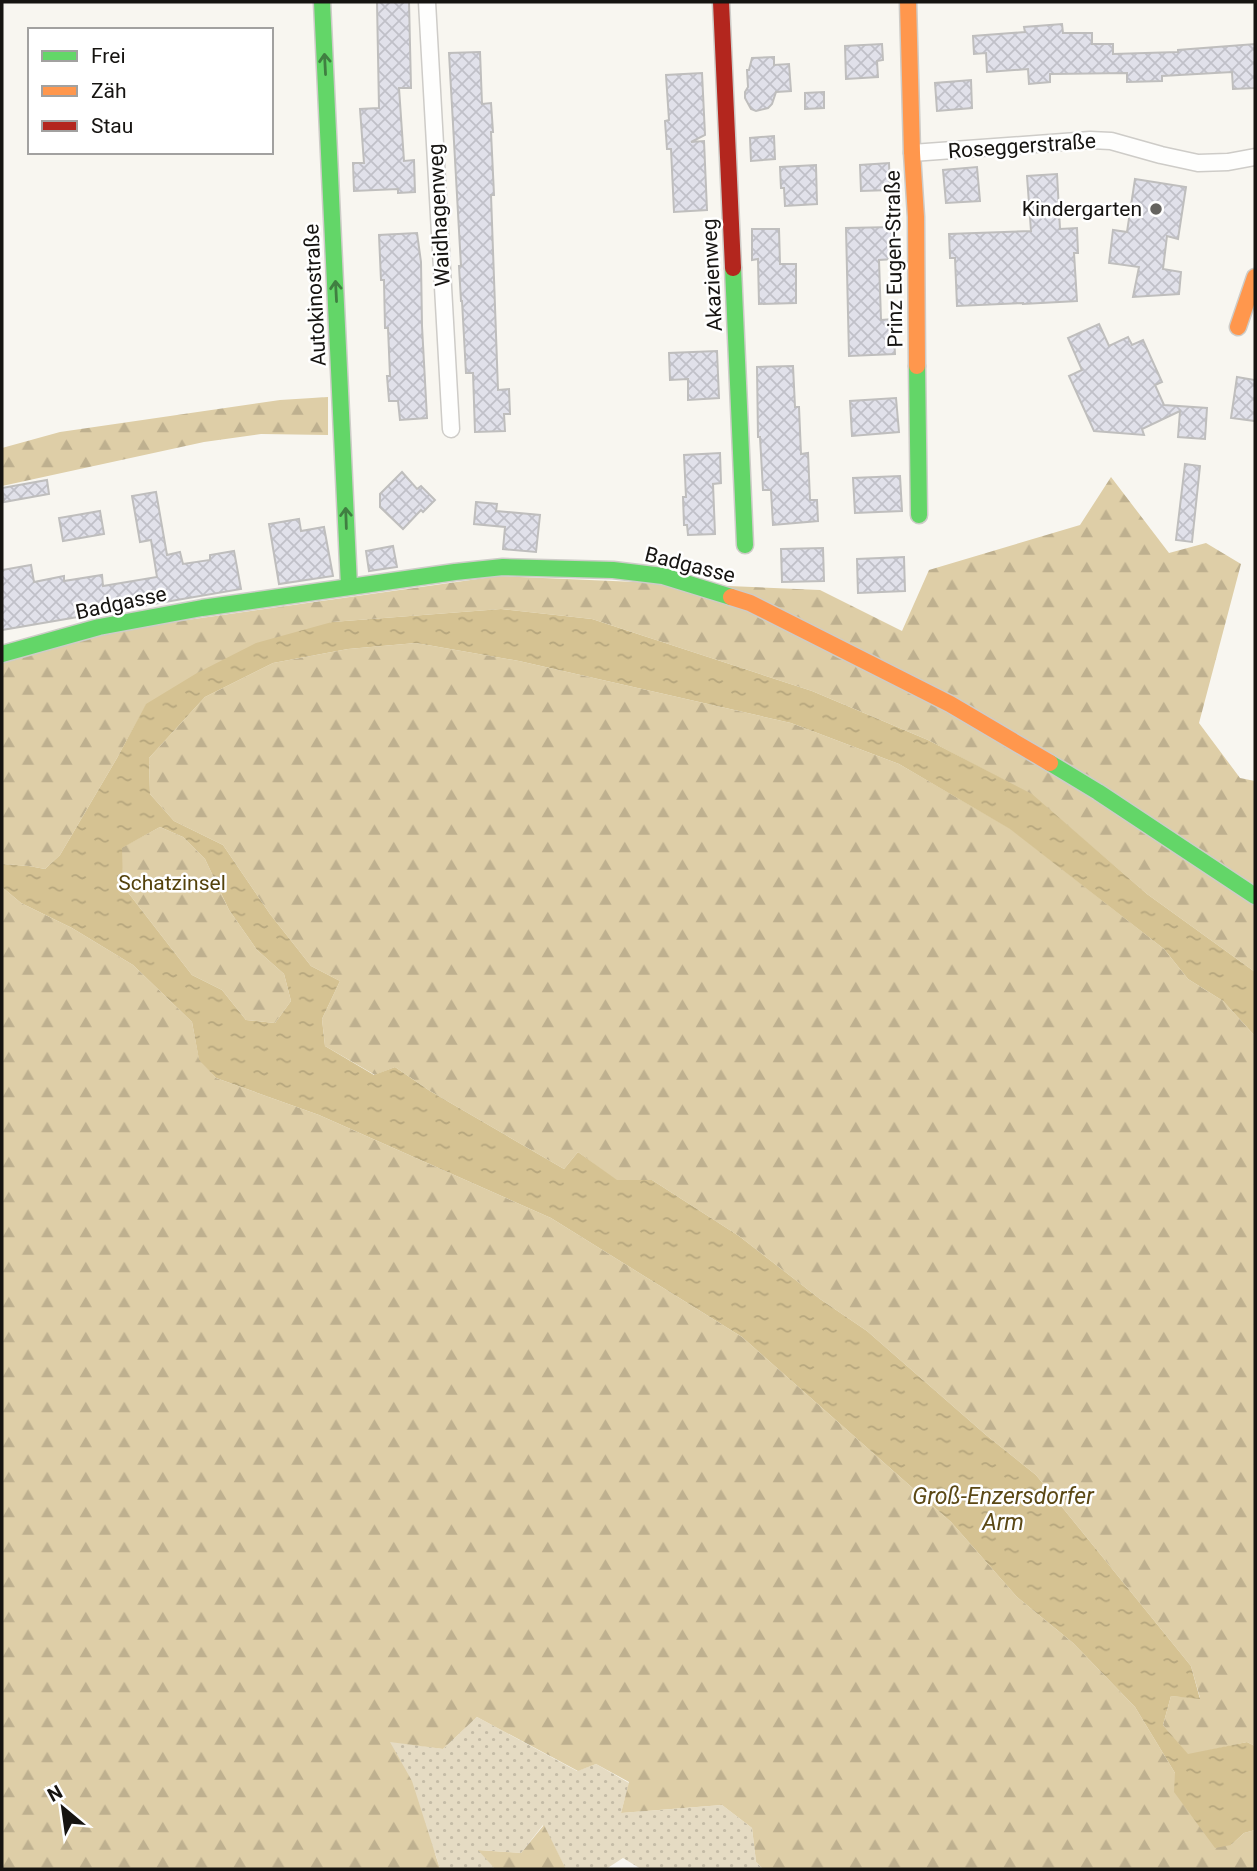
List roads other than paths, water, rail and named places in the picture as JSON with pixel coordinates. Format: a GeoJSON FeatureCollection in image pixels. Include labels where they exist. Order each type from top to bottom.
{"type":"FeatureCollection","features":[{"type":"Feature","properties":{"kind":"street","name":"Autokinostraße"},"geometry":{"type":"LineString","coordinates":[[322,2],[348,586]]}},
{"type":"Feature","properties":{"kind":"street","name":"Waidhagenweg"},"geometry":{"type":"LineString","coordinates":[[427,2],[451,429]]}},
{"type":"Feature","properties":{"kind":"street","name":"Akazienweg"},"geometry":{"type":"LineString","coordinates":[[721,2],[745,545]]}},
{"type":"Feature","properties":{"kind":"street","name":"Prinz Eugen-Straße"},"geometry":{"type":"LineString","coordinates":[[908,2],[916,225],[919,515]]}},
{"type":"Feature","properties":{"kind":"street","name":"Roseggerstraße"},"geometry":{"type":"LineString","coordinates":[[912,153],[1090,140],[1111,141],[1198,163],[1228,162],[1255,157]]}},
{"type":"Feature","properties":{"kind":"street"},"geometry":{"type":"LineString","coordinates":[[1238,327],[1255,277]]}},
{"type":"Feature","properties":{"kind":"street","name":"Badgasse"},"geometry":{"type":"LineString","coordinates":[[2,654],[99,627],[202,608],[503,567],[613,570],[663,576],[750,603],[950,704],[1098,792],[1255,895]]}},
{"type":"Feature","properties":{"kind":"water","name":"Groß-Enzersdorfer Arm"},"geometry":{"type":"Polygon","coordinates":[[[501,609],[592,619],[812,691],[928,740],[1032,794],[1147,894],[1255,972],[1255,1036],[1223,1001],[1188,979],[1164,949],[1010,829],[899,764],[791,723],[519,661],[416,643],[348,649],[273,663],[205,697],[149,758],[150,794],[174,821],[223,845],[270,914],[311,966],[340,981],[322,1019],[325,1046],[374,1075],[395,1067],[430,1091],[564,1169],[578,1152],[617,1180],[652,1180],[739,1236],[820,1299],[867,1331],[1036,1475],[1191,1666],[1200,1699],[1171,1696],[1163,1725],[1188,1754],[1247,1742],[1255,1746],[1255,1830],[1244,1833],[1231,1845],[1215,1848],[1174,1792],[1175,1773],[1135,1707],[1073,1643],[1017,1597],[951,1522],[742,1337],[551,1218],[319,1115],[216,1078],[199,1060],[192,1022],[133,965],[72,928],[21,903],[2,887],[2,864],[45,869],[60,855],[146,704],[197,673],[256,643],[332,622],[501,609]],[[160,827],[122,848],[123,886],[192,975],[222,990],[246,1020],[275,1023],[291,1001],[284,974],[257,950],[229,910],[205,859],[183,837],[160,827]]]}},
{"type":"Feature","properties":{"kind":"place","name":"Kindergarten"},"geometry":{"type":"Point","coordinates":[1156,209]}},
{"type":"Feature","properties":{"kind":"park label","name":"Schatzinsel"},"geometry":{"type":"Point","coordinates":[172,883]}}]}
